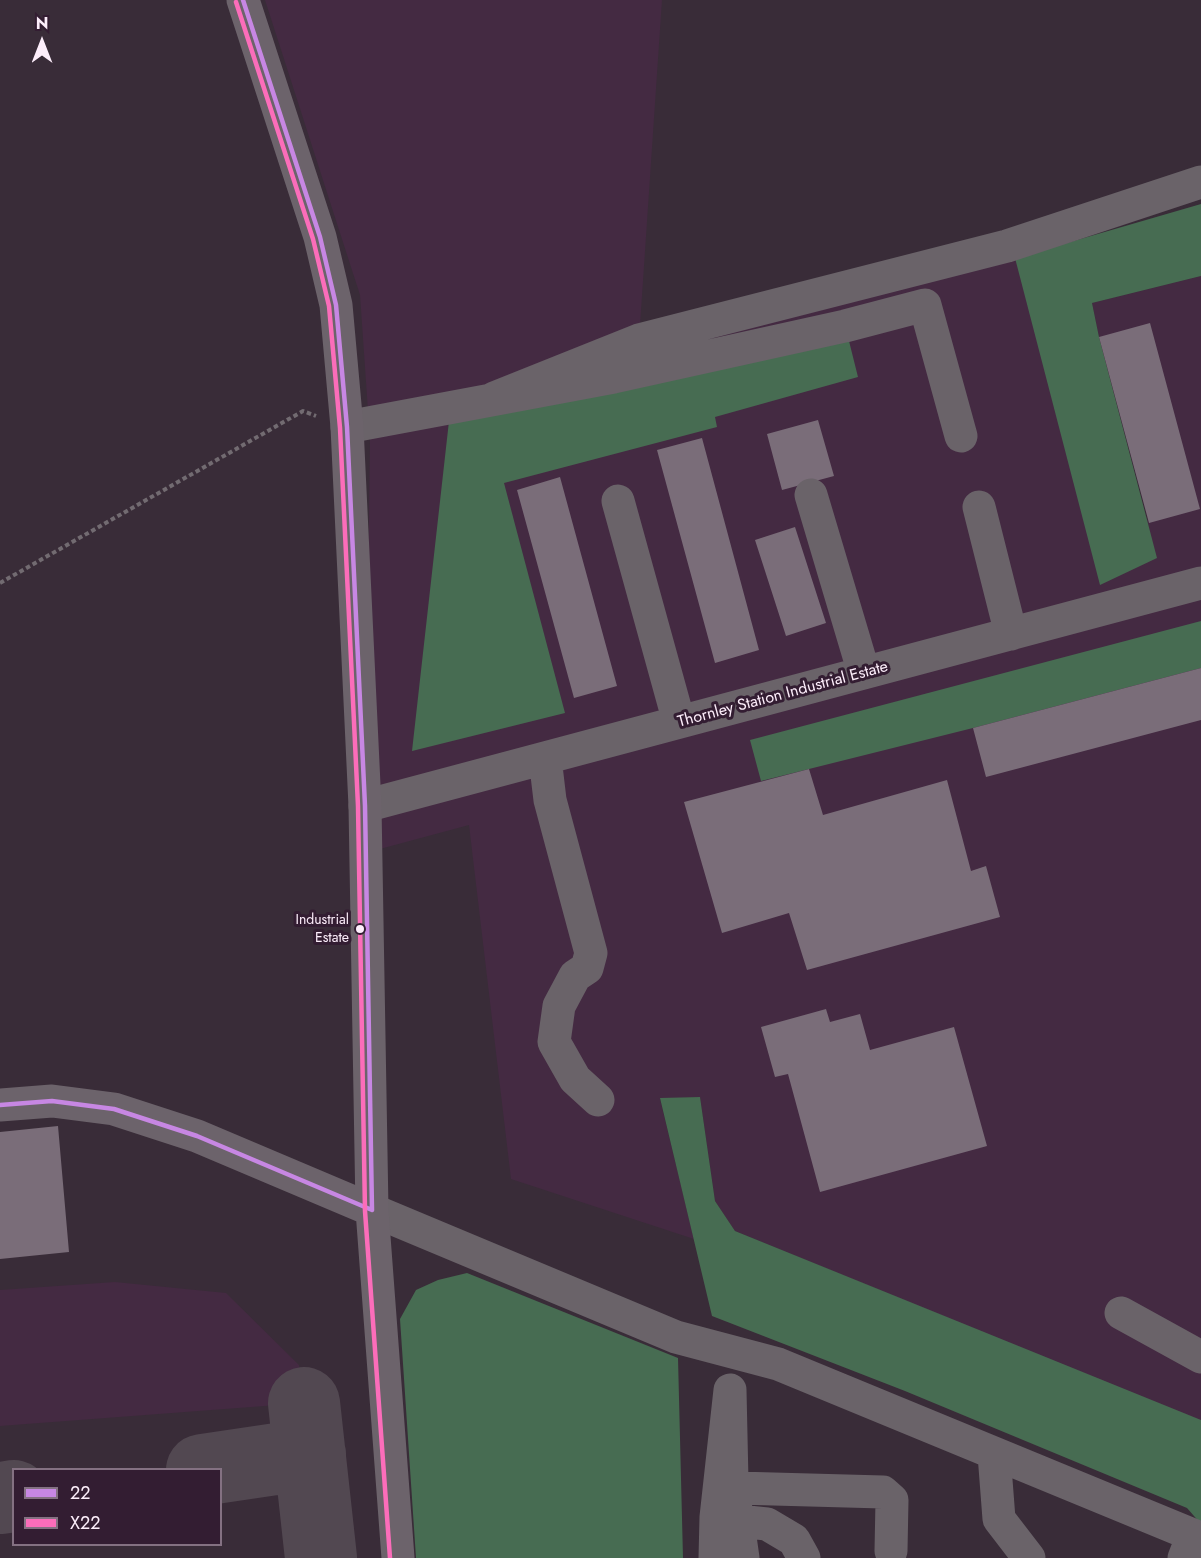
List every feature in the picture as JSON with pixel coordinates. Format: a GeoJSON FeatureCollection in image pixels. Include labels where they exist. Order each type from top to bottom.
{"type":"FeatureCollection","features":[{"type":"Feature","properties":{"kind":"main road"},"geometry":{"type":"LineString","coordinates":[[243,0],[320,237],[336,305],[347,428],[365,806],[372,1210],[398,1558]]}},
{"type":"Feature","properties":{"kind":"main road"},"geometry":{"type":"LineString","coordinates":[[0,1106],[52,1101],[114,1108],[197,1136],[372,1210]]}},
{"type":"Feature","properties":{"kind":"lane"},"geometry":{"type":"LineString","coordinates":[[494,398],[639,340],[1007,246],[1201,182]]}},
{"type":"Feature","properties":{"kind":"lane"},"geometry":{"type":"LineString","coordinates":[[347,428],[494,398],[614,377],[845,326],[925,305],[961,436]]}},
{"type":"Feature","properties":{"kind":"lane"},"geometry":{"type":"LineString","coordinates":[[811,495],[864,673]]}},
{"type":"Feature","properties":{"kind":"lane"},"geometry":{"type":"LineString","coordinates":[[618,501],[679,722]]}},
{"type":"Feature","properties":{"kind":"lane"},"geometry":{"type":"LineString","coordinates":[[979,507],[1011,634]]}},
{"type":"Feature","properties":{"kind":"lane","name":"Thornley Station Industrial Estate"},"geometry":{"type":"LineString","coordinates":[[365,806],[1201,583]]}},
{"type":"Feature","properties":{"kind":"lane"},"geometry":{"type":"LineString","coordinates":[[545,758],[550,800],[591,953],[587,968],[574,976],[559,1006],[554,1042],[574,1079],[598,1101]]}},
{"type":"Feature","properties":{"kind":"lane"},"geometry":{"type":"LineString","coordinates":[[372,1210],[676,1337],[778,1364],[994,1454],[1189,1546]]}},
{"type":"Feature","properties":{"kind":"lane"},"geometry":{"type":"LineString","coordinates":[[1121,1313],[1201,1357]]}},
{"type":"Feature","properties":{"kind":"lane"},"geometry":{"type":"LineString","coordinates":[[715,1558],[716,1517],[727,1475],[729,1352]]}},
{"type":"Feature","properties":{"kind":"lane"},"geometry":{"type":"LineString","coordinates":[[994,1454],[999,1519],[1029,1558]]}},
{"type":"Feature","properties":{"kind":"lane"},"geometry":{"type":"LineString","coordinates":[[727,1475],[738,1521],[743,1558]]}},
{"type":"Feature","properties":{"kind":"lane"},"geometry":{"type":"LineString","coordinates":[[727,1475],[737,1488],[884,1491],[892,1500],[891,1551]]}},
{"type":"Feature","properties":{"kind":"lane"},"geometry":{"type":"LineString","coordinates":[[738,1521],[767,1524],[794,1540],[804,1558]]}},
{"type":"Feature","properties":{"kind":"path"},"geometry":{"type":"LineString","coordinates":[[0,583],[303,411],[347,428]]}},
{"type":"Feature","properties":{"kind":"shaded area"},"geometry":{"type":"Polygon","coordinates":[[[265,0],[662,0],[639,340],[1015,258],[1149,523],[1092,303],[1201,276],[1201,1422],[735,1231],[715,1201],[700,1097],[660,1099],[694,1239],[511,1179],[469,825],[365,853],[370,440],[360,295],[265,0]]]}},
{"type":"Feature","properties":{"kind":"shaded area"},"geometry":{"type":"Polygon","coordinates":[[[115,1282],[226,1293],[299,1365],[304,1403],[0,1426],[0,1290],[115,1282]]]}},
{"type":"Feature","properties":{"kind":"green space"},"geometry":{"type":"Polygon","coordinates":[[[1201,204],[1201,276],[1092,303],[1157,558],[1100,585],[1015,258],[1201,204]]]}},
{"type":"Feature","properties":{"kind":"green space"},"geometry":{"type":"Polygon","coordinates":[[[849,341],[858,377],[715,417],[717,427],[504,483],[565,713],[412,751],[449,421],[849,341]]]}},
{"type":"Feature","properties":{"kind":"green space"},"geometry":{"type":"Polygon","coordinates":[[[1201,621],[1201,668],[761,781],[750,740],[1201,621]]]}},
{"type":"Feature","properties":{"kind":"green space"},"geometry":{"type":"Polygon","coordinates":[[[700,1097],[715,1201],[735,1231],[1201,1420],[1201,1524],[1187,1508],[905,1391],[712,1316],[660,1098],[700,1097]]]}},
{"type":"Feature","properties":{"kind":"green space"},"geometry":{"type":"Polygon","coordinates":[[[467,1273],[678,1358],[683,1558],[416,1558],[400,1319],[416,1290],[438,1280],[467,1273]]]}},
{"type":"Feature","properties":{"kind":"building"},"geometry":{"type":"Polygon","coordinates":[[[1150,323],[1200,509],[1149,523],[1099,337],[1150,323]]]}},
{"type":"Feature","properties":{"kind":"building"},"geometry":{"type":"Polygon","coordinates":[[[818,420],[834,476],[782,490],[767,434],[818,420]]]}},
{"type":"Feature","properties":{"kind":"building"},"geometry":{"type":"Polygon","coordinates":[[[702,438],[759,650],[715,663],[657,450],[702,438]]]}},
{"type":"Feature","properties":{"kind":"building"},"geometry":{"type":"Polygon","coordinates":[[[560,477],[617,686],[574,698],[517,490],[560,477]]]}},
{"type":"Feature","properties":{"kind":"building"},"geometry":{"type":"Polygon","coordinates":[[[795,527],[826,623],[786,636],[755,540],[795,527]]]}},
{"type":"Feature","properties":{"kind":"building"},"geometry":{"type":"Polygon","coordinates":[[[1201,668],[1201,720],[986,777],[973,728],[1201,668]]]}},
{"type":"Feature","properties":{"kind":"building"},"geometry":{"type":"Polygon","coordinates":[[[809,769],[823,815],[947,780],[971,871],[986,866],[1000,917],[807,970],[789,913],[722,933],[684,802],[809,769]]]}},
{"type":"Feature","properties":{"kind":"building"},"geometry":{"type":"Polygon","coordinates":[[[826,1009],[830,1022],[860,1014],[870,1050],[954,1027],[987,1146],[820,1192],[788,1074],[775,1077],[761,1027],[826,1009]]]}},
{"type":"Feature","properties":{"kind":"building"},"geometry":{"type":"Polygon","coordinates":[[[58,1126],[69,1252],[0,1259],[0,1132],[58,1126]]]}},
{"type":"Feature","properties":{"kind":"taxiway"},"geometry":{"type":"LineString","coordinates":[[304,1403],[321,1558]]}},
{"type":"Feature","properties":{"kind":"taxiway"},"geometry":{"type":"LineString","coordinates":[[216,1468],[310,1454]]}},
{"type":"Feature","properties":{"kind":"taxiway"},"geometry":{"type":"LineString","coordinates":[[0,1498],[12,1496]]}},
{"type":"Feature","properties":{"kind":"transit line","name":"22"},"geometry":{"type":"LineString","coordinates":[[0,1105],[52,1101],[114,1109],[197,1136],[372,1210],[365,806],[347,427],[336,305],[320,237],[243,0]]}},
{"type":"Feature","properties":{"kind":"transit line","name":"X22"},"geometry":{"type":"LineString","coordinates":[[236,2],[313,239],[329,306],[340,428],[358,806],[365,1211],[390,1558]]}},
{"type":"Feature","properties":{"kind":"place","name":"Industrial Estate"},"geometry":{"type":"Point","coordinates":[360,929]}}]}
